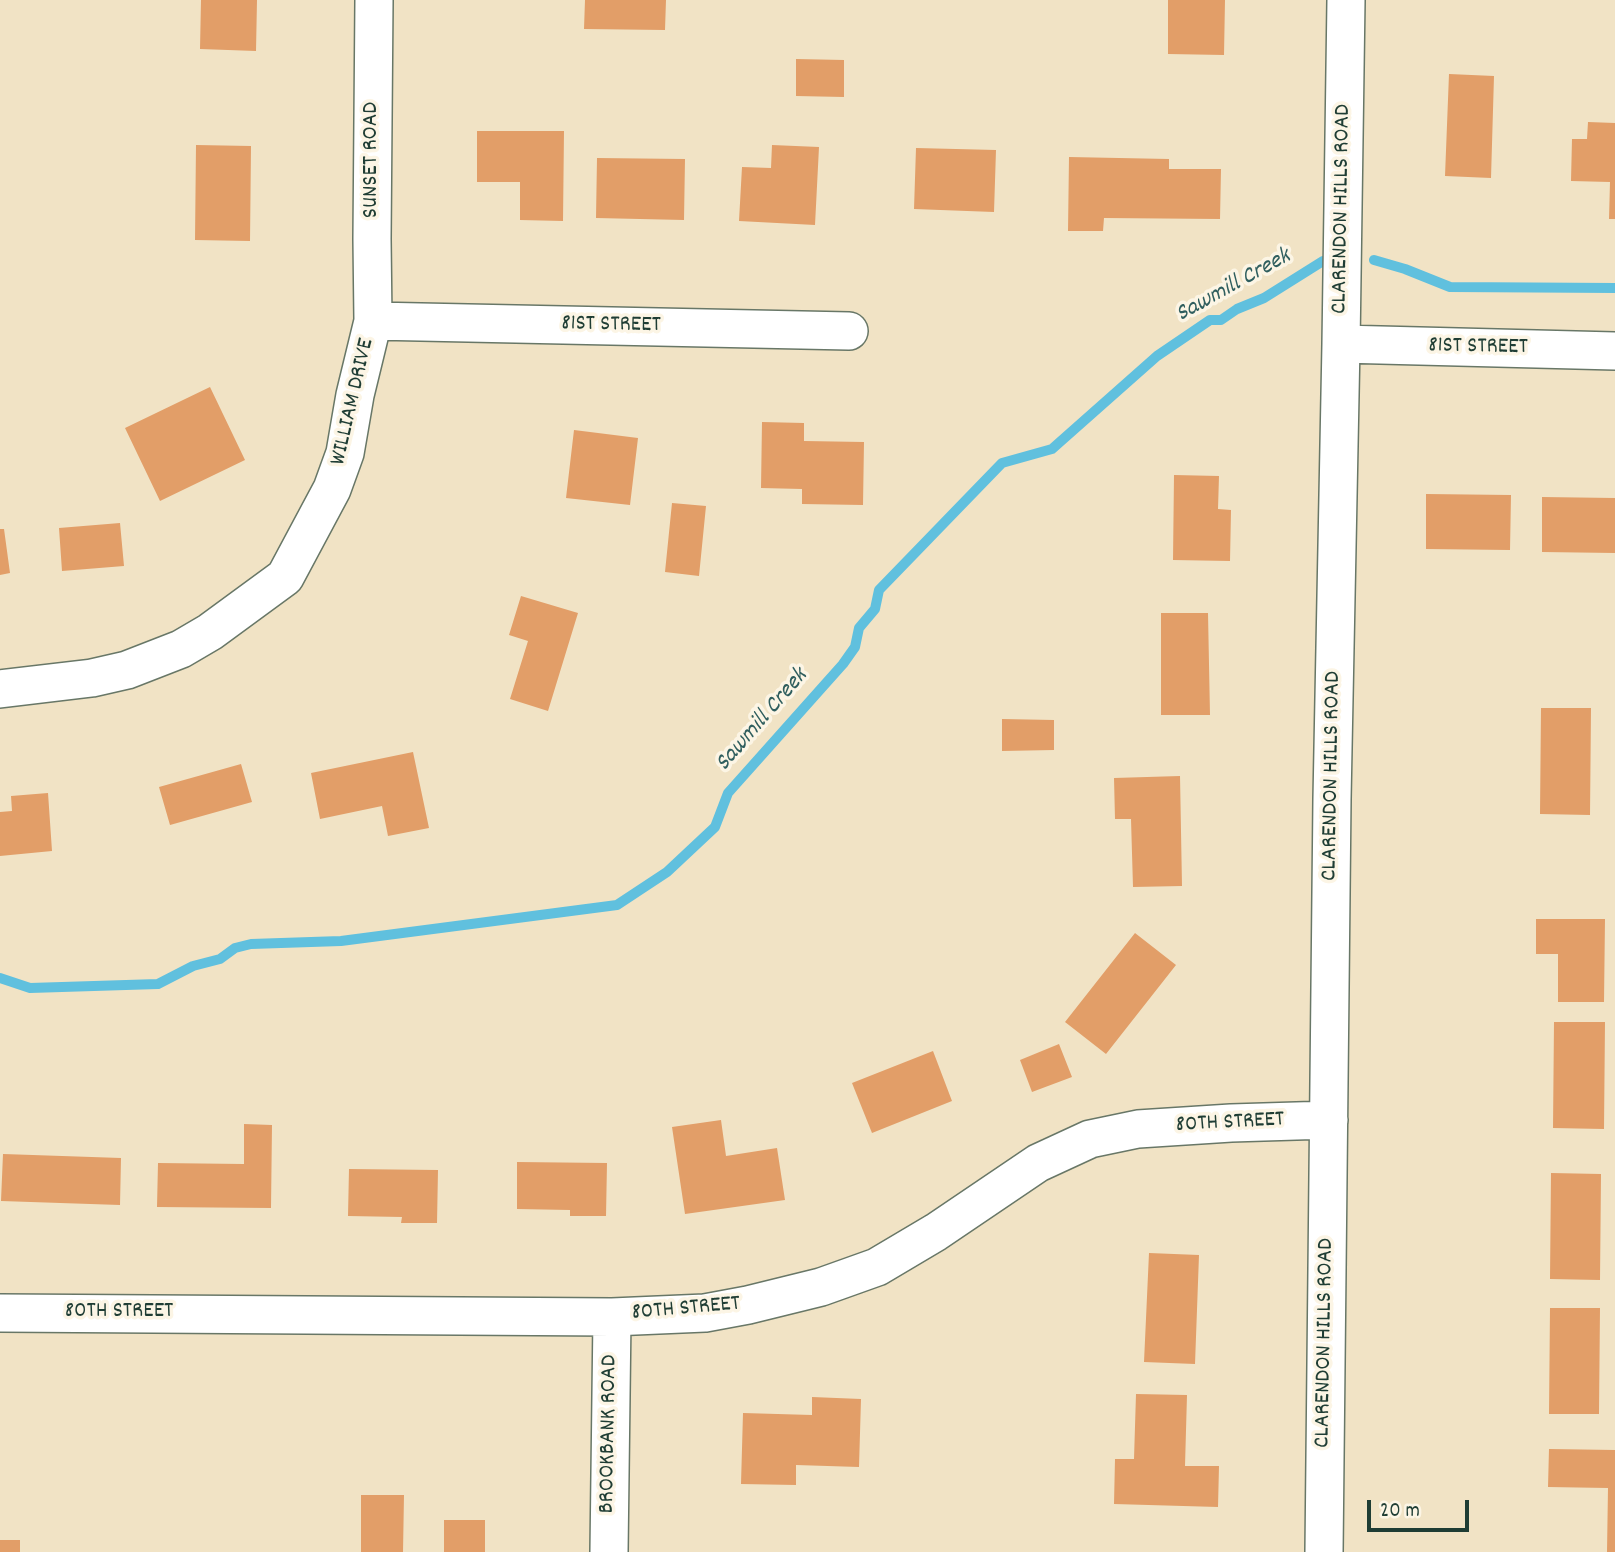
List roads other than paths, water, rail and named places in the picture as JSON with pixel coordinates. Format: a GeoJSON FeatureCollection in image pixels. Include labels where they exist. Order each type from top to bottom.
{"type":"FeatureCollection","features":[{"type":"Feature","properties":{"kind":"street","name":"SUNSET ROAD"},"geometry":{"type":"LineString","coordinates":[[373,320],[374,0]]}},
{"type":"Feature","properties":{"kind":"street","name":"CLARENDON HILLS ROAD"},"geometry":{"type":"LineString","coordinates":[[1324,1552],[1332,763],[1346,0]]}},
{"type":"Feature","properties":{"kind":"street","name":"81ST STREET"},"geometry":{"type":"LineString","coordinates":[[373,320],[849,331]]}},
{"type":"Feature","properties":{"kind":"street","name":"WILLIAM DRIVE"},"geometry":{"type":"LineString","coordinates":[[0,690],[115,673],[181,649],[210,632],[285,577],[332,489],[341,465],[373,320]]}},
{"type":"Feature","properties":{"kind":"street","name":"81ST STREET"},"geometry":{"type":"LineString","coordinates":[[1341,344],[1615,351]]}},
{"type":"Feature","properties":{"kind":"street","name":"80TH STREET"},"geometry":{"type":"LineString","coordinates":[[0,1313],[612,1317],[705,1312],[748,1305],[821,1287],[877,1267],[936,1232],[1038,1163],[1090,1139],[1138,1129],[1329,1120]]}},
{"type":"Feature","properties":{"kind":"street","name":"BROOKBANK ROAD"},"geometry":{"type":"LineString","coordinates":[[609,1552],[612,1317]]}},
{"type":"Feature","properties":{"kind":"waterway","name":"Sawmill Creek"},"geometry":{"type":"LineString","coordinates":[[1374,260],[1450,287],[1615,288]]}},
{"type":"Feature","properties":{"kind":"waterway","name":"Sawmill Creek"},"geometry":{"type":"LineString","coordinates":[[0,978],[30,988],[158,984],[193,966],[220,959],[235,948],[251,944],[341,941],[617,905],[667,872],[715,827],[728,793],[843,664],[855,647],[859,628],[875,609],[879,590],[1002,463],[1052,449],[1157,356],[1210,320],[1221,320],[1237,309],[1264,298],[1323,261]]}}]}
